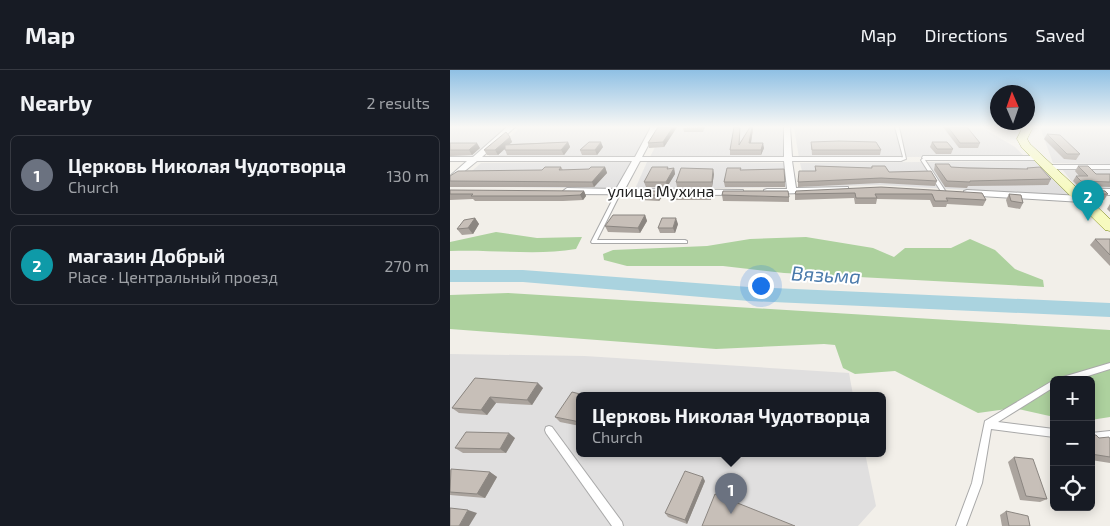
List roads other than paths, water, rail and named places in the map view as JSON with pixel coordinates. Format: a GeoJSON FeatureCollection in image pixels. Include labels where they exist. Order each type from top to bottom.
{"type":"FeatureCollection","features":[{"type":"Feature","properties":{"kind":"street"},"geometry":{"type":"LineString","coordinates":[[450,180],[487,148]]}},
{"type":"Feature","properties":{"kind":"street"},"geometry":{"type":"LineString","coordinates":[[620,190],[645,148]]}},
{"type":"Feature","properties":{"kind":"street"},"geometry":{"type":"LineString","coordinates":[[788,148],[792,190]]}},
{"type":"Feature","properties":{"kind":"street"},"geometry":{"type":"LineString","coordinates":[[1028,148],[1110,227]]}},
{"type":"Feature","properties":{"kind":"street"},"geometry":{"type":"LineString","coordinates":[[926,158],[1042,162],[1110,167]]}},
{"type":"Feature","properties":{"kind":"street"},"geometry":{"type":"LineString","coordinates":[[450,159],[901,159]]}},
{"type":"Feature","properties":{"kind":"street","name":"улица Мухина"},"geometry":{"type":"LineString","coordinates":[[561,191],[753,192],[851,189]]}},
{"type":"Feature","properties":{"kind":"street"},"geometry":{"type":"LineString","coordinates":[[939,192],[1078,195],[1110,192]]}},
{"type":"Feature","properties":{"kind":"lane"},"geometry":{"type":"LineString","coordinates":[[901,159],[905,158],[902,148]]}},
{"type":"Feature","properties":{"kind":"lane"},"geometry":{"type":"LineString","coordinates":[[926,158],[923,160],[939,192]]}},
{"type":"Feature","properties":{"kind":"lane"},"geometry":{"type":"LineString","coordinates":[[620,190],[594,242],[684,242]]}},
{"type":"Feature","properties":{"kind":"lane"},"geometry":{"type":"LineString","coordinates":[[1076,376],[1110,366]]}},
{"type":"Feature","properties":{"kind":"lane"},"geometry":{"type":"LineString","coordinates":[[961,526],[977,483],[988,425],[1050,386]]}},
{"type":"Feature","properties":{"kind":"lane"},"geometry":{"type":"LineString","coordinates":[[988,425],[1050,433]]}},
{"type":"Feature","properties":{"kind":"lane"},"geometry":{"type":"LineString","coordinates":[[549,430],[618,526]]}},
{"type":"Feature","properties":{"kind":"lane"},"geometry":{"type":"LineString","coordinates":[[1095,437],[1110,435]]}},
{"type":"Feature","properties":{"kind":"waterway","name":"Вязьма"},"geometry":{"type":"LineString","coordinates":[[450,276],[523,276],[749,294],[1110,310]]}},
{"type":"Feature","properties":{"kind":"place","name":"магазин Добрый"},"geometry":{"type":"Point","coordinates":[1088,221]}},
{"type":"Feature","properties":{"kind":"place","name":"Церковь Николая Чудотворца"},"geometry":{"type":"Point","coordinates":[731,514]}}]}
